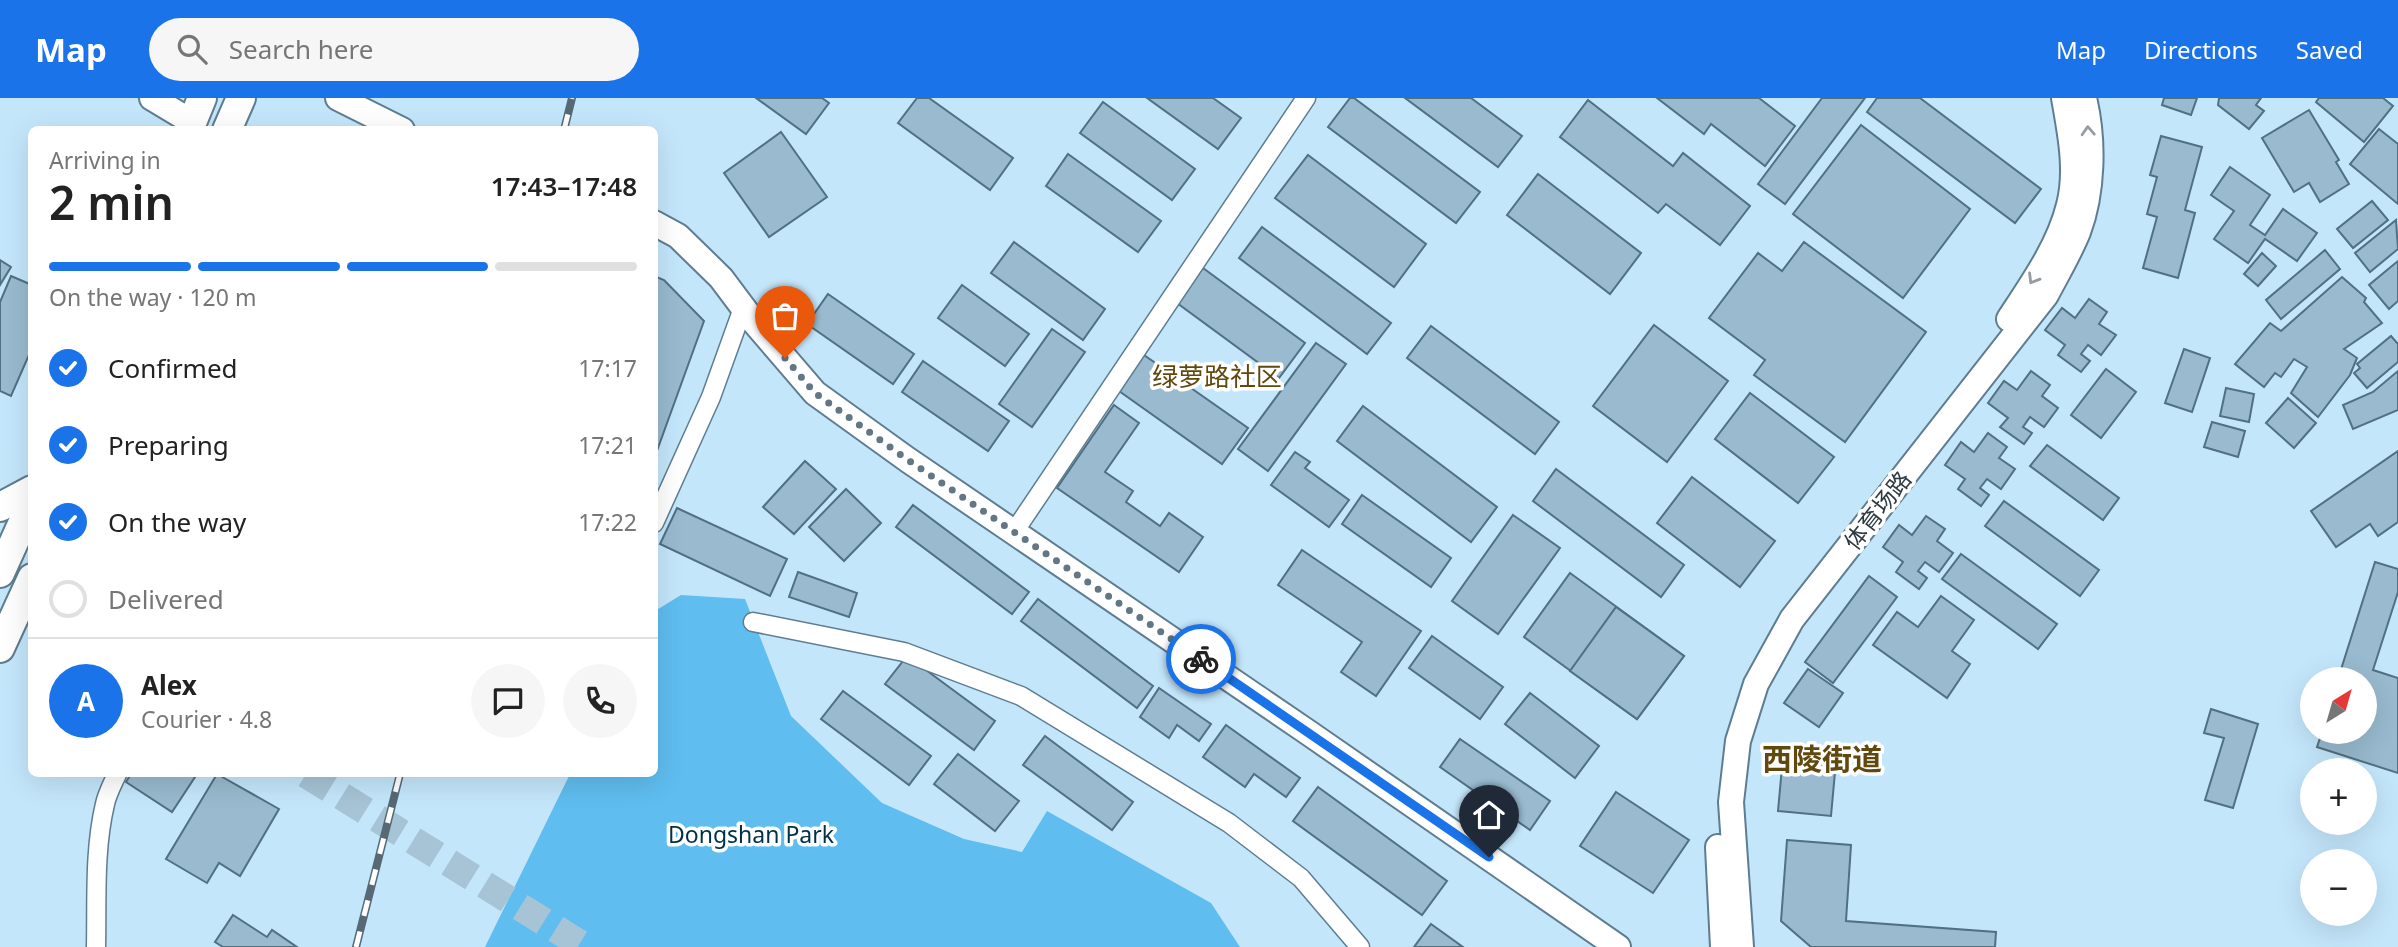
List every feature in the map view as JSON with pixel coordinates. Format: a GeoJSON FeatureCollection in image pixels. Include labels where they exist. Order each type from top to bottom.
{"type":"FeatureCollection","features":[{"type":"Feature","properties":{"kind":"main road"},"geometry":{"type":"LineString","coordinates":[[152,98],[194,117]]}},
{"type":"Feature","properties":{"kind":"main road"},"geometry":{"type":"LineString","coordinates":[[229,126],[241,98]]}},
{"type":"Feature","properties":{"kind":"main road"},"geometry":{"type":"LineString","coordinates":[[338,98],[394,126]]}},
{"type":"Feature","properties":{"kind":"main road","name":"体育场路"},"geometry":{"type":"LineString","coordinates":[[1723,947],[1715,802],[1722,736],[1743,678],[1783,607],[2010,318],[2056,242],[2070,204],[2072,174],[2070,130],[2064,98]]}},
{"type":"Feature","properties":{"kind":"main road","name":"体育场路"},"geometry":{"type":"LineString","coordinates":[[1741,947],[1731,802],[1738,741],[1756,684],[1793,619],[2046,295],[2078,231],[2087,199],[2089,146],[2084,98]]}},
{"type":"Feature","properties":{"kind":"main road"},"geometry":{"type":"LineString","coordinates":[[658,225],[678,236],[720,278],[815,393],[1607,943]]}},
{"type":"Feature","properties":{"kind":"main road"},"geometry":{"type":"LineString","coordinates":[[0,507],[28,492]]}},
{"type":"Feature","properties":{"kind":"main road"},"geometry":{"type":"LineString","coordinates":[[0,648],[21,594],[12,582],[0,573],[28,511]]}},
{"type":"Feature","properties":{"kind":"street"},"geometry":{"type":"LineString","coordinates":[[1014,532],[1306,98]]}},
{"type":"Feature","properties":{"kind":"street"},"geometry":{"type":"LineString","coordinates":[[658,514],[711,397],[743,308]]}},
{"type":"Feature","properties":{"kind":"street"},"geometry":{"type":"LineString","coordinates":[[753,622],[904,652],[1021,696],[1229,823],[1301,878],[1360,947]]}},
{"type":"Feature","properties":{"kind":"street"},"geometry":{"type":"LineString","coordinates":[[96,947],[97,865],[105,803],[116,777]]}},
{"type":"Feature","properties":{"kind":"green space","name":"Dongshan Park"},"geometry":{"type":"Polygon","coordinates":[[[681,595],[745,599],[791,716],[882,803],[964,839],[1022,852],[1047,811],[1211,903],[1240,947],[485,947],[569,777],[658,777],[658,609],[681,595]]]}},
{"type":"Feature","properties":{"kind":"building"},"geometry":{"type":"Polygon","coordinates":[[[756,98],[822,98],[829,103],[806,134],[756,98]]]}},
{"type":"Feature","properties":{"kind":"building"},"geometry":{"type":"Polygon","coordinates":[[[917,98],[929,98],[1013,158],[990,190],[898,123],[917,98]]]}},
{"type":"Feature","properties":{"kind":"building"},"geometry":{"type":"Polygon","coordinates":[[[1147,98],[1213,98],[1241,118],[1218,149],[1147,98]]]}},
{"type":"Feature","properties":{"kind":"building"},"geometry":{"type":"Polygon","coordinates":[[[1350,98],[1354,98],[1480,192],[1456,223],[1328,127],[1350,98]]]}},
{"type":"Feature","properties":{"kind":"building"},"geometry":{"type":"Polygon","coordinates":[[[1405,98],[1471,98],[1522,136],[1498,167],[1405,98]]]}},
{"type":"Feature","properties":{"kind":"building"},"geometry":{"type":"Polygon","coordinates":[[[1657,98],[1759,98],[1795,126],[1765,166],[1711,124],[1704,134],[1657,98]]]}},
{"type":"Feature","properties":{"kind":"building"},"geometry":{"type":"Polygon","coordinates":[[[1822,98],[1865,98],[1785,204],[1758,184],[1822,98]]]}},
{"type":"Feature","properties":{"kind":"building"},"geometry":{"type":"Polygon","coordinates":[[[1877,98],[1920,98],[2041,189],[2015,223],[1867,112],[1877,98]]]}},
{"type":"Feature","properties":{"kind":"building"},"geometry":{"type":"Polygon","coordinates":[[[2164,98],[2197,98],[2191,115],[2162,105],[2164,98]]]}},
{"type":"Feature","properties":{"kind":"building"},"geometry":{"type":"Polygon","coordinates":[[[2219,98],[2261,98],[2256,105],[2264,111],[2249,129],[2218,105],[2219,98]]]}},
{"type":"Feature","properties":{"kind":"building"},"geometry":{"type":"Polygon","coordinates":[[[2319,98],[2383,98],[2393,106],[2364,142],[2316,102],[2319,98]]]}},
{"type":"Feature","properties":{"kind":"building"},"geometry":{"type":"Polygon","coordinates":[[[1588,100],[1673,166],[1683,153],[1750,206],[1720,245],[1666,204],[1658,213],[1560,137],[1588,100]]]}},
{"type":"Feature","properties":{"kind":"building"},"geometry":{"type":"Polygon","coordinates":[[[1103,102],[1195,169],[1172,200],[1080,133],[1103,102]]]}},
{"type":"Feature","properties":{"kind":"building"},"geometry":{"type":"Polygon","coordinates":[[[2309,110],[2339,160],[2336,162],[2349,184],[2320,202],[2309,183],[2294,192],[2262,138],[2309,110]]]}},
{"type":"Feature","properties":{"kind":"building"},"geometry":{"type":"Polygon","coordinates":[[[1861,125],[1970,209],[1903,298],[1793,214],[1861,125]]]}},
{"type":"Feature","properties":{"kind":"building"},"geometry":{"type":"Polygon","coordinates":[[[2379,129],[2398,144],[2398,204],[2350,164],[2379,129]]]}},
{"type":"Feature","properties":{"kind":"building"},"geometry":{"type":"Polygon","coordinates":[[[781,132],[827,197],[769,237],[724,173],[781,132]]]}},
{"type":"Feature","properties":{"kind":"building"},"geometry":{"type":"Polygon","coordinates":[[[2161,136],[2202,147],[2185,210],[2195,213],[2178,278],[2143,268],[2157,217],[2147,214],[2157,177],[2150,175],[2161,136]]]}},
{"type":"Feature","properties":{"kind":"building"},"geometry":{"type":"Polygon","coordinates":[[[1068,154],[1161,221],[1138,252],[1046,186],[1068,154]]]}},
{"type":"Feature","properties":{"kind":"building"},"geometry":{"type":"Polygon","coordinates":[[[1308,155],[1426,244],[1394,287],[1275,198],[1308,155]]]}},
{"type":"Feature","properties":{"kind":"building"},"geometry":{"type":"Polygon","coordinates":[[[2230,167],[2270,195],[2250,225],[2265,235],[2283,209],[2317,233],[2297,261],[2265,239],[2248,263],[2214,239],[2234,211],[2211,195],[2230,167]]]}},
{"type":"Feature","properties":{"kind":"building"},"geometry":{"type":"Polygon","coordinates":[[[1538,174],[1641,253],[1610,294],[1507,215],[1538,174]]]}},
{"type":"Feature","properties":{"kind":"building"},"geometry":{"type":"Polygon","coordinates":[[[2372,201],[2388,220],[2353,248],[2337,229],[2372,201]]]}},
{"type":"Feature","properties":{"kind":"building"},"geometry":{"type":"Polygon","coordinates":[[[2396,220],[2398,249],[2370,272],[2355,253],[2396,220]]]}},
{"type":"Feature","properties":{"kind":"building"},"geometry":{"type":"Polygon","coordinates":[[[1262,227],[1391,323],[1367,354],[1239,258],[1262,227]]]}},
{"type":"Feature","properties":{"kind":"building"},"geometry":{"type":"Polygon","coordinates":[[[1014,242],[1105,309],[1083,340],[991,273],[1014,242]]]}},
{"type":"Feature","properties":{"kind":"building"},"geometry":{"type":"Polygon","coordinates":[[[1804,242],[1926,332],[1845,442],[1754,375],[1765,360],[1709,318],[1758,253],[1782,271],[1804,242]]]}},
{"type":"Feature","properties":{"kind":"building"},"geometry":{"type":"Polygon","coordinates":[[[2325,250],[2340,269],[2281,319],[2266,300],[2325,250]]]}},
{"type":"Feature","properties":{"kind":"building"},"geometry":{"type":"Polygon","coordinates":[[[2262,253],[2276,266],[2258,286],[2244,274],[2262,253]]]}},
{"type":"Feature","properties":{"kind":"building"},"geometry":{"type":"Polygon","coordinates":[[[0,260],[11,267],[0,285],[0,260]]]}},
{"type":"Feature","properties":{"kind":"building"},"geometry":{"type":"Polygon","coordinates":[[[2398,261],[2398,301],[2389,309],[2369,285],[2398,261]]]}},
{"type":"Feature","properties":{"kind":"building"},"geometry":{"type":"Polygon","coordinates":[[[1203,268],[1305,343],[1279,378],[1177,303],[1203,268]]]}},
{"type":"Feature","properties":{"kind":"building"},"geometry":{"type":"Polygon","coordinates":[[[11,276],[28,283],[28,357],[11,396],[0,391],[0,302],[11,276]]]}},
{"type":"Feature","properties":{"kind":"building"},"geometry":{"type":"Polygon","coordinates":[[[2342,277],[2366,298],[2364,302],[2382,323],[2344,349],[2357,358],[2350,375],[2318,417],[2291,393],[2307,367],[2294,359],[2281,377],[2275,373],[2264,387],[2235,364],[2270,323],[2281,331],[2342,277]]]}},
{"type":"Feature","properties":{"kind":"building"},"geometry":{"type":"Polygon","coordinates":[[[658,278],[664,280],[704,321],[658,448],[658,278]]]}},
{"type":"Feature","properties":{"kind":"building"},"geometry":{"type":"Polygon","coordinates":[[[962,285],[1029,334],[1005,366],[938,318],[962,285]]]}},
{"type":"Feature","properties":{"kind":"building"},"geometry":{"type":"Polygon","coordinates":[[[828,294],[914,354],[893,384],[807,324],[828,294]]]}},
{"type":"Feature","properties":{"kind":"building"},"geometry":{"type":"Polygon","coordinates":[[[2089,299],[2107,312],[2099,324],[2116,335],[2101,355],[2088,345],[2081,354],[2090,361],[2081,372],[2058,355],[2065,345],[2045,330],[2062,308],[2075,318],[2089,299]]]}},
{"type":"Feature","properties":{"kind":"building"},"geometry":{"type":"Polygon","coordinates":[[[1654,325],[1728,381],[1667,462],[1593,406],[1654,325]]]}},
{"type":"Feature","properties":{"kind":"building"},"geometry":{"type":"Polygon","coordinates":[[[1431,326],[1559,422],[1535,454],[1407,358],[1431,326]]]}},
{"type":"Feature","properties":{"kind":"building"},"geometry":{"type":"Polygon","coordinates":[[[1052,329],[1085,352],[1032,427],[999,404],[1052,329]]]}},
{"type":"Feature","properties":{"kind":"building"},"geometry":{"type":"Polygon","coordinates":[[[2391,336],[2398,344],[2398,362],[2367,388],[2354,373],[2360,368],[2357,364],[2391,336]]]}},
{"type":"Feature","properties":{"kind":"building"},"geometry":{"type":"Polygon","coordinates":[[[1316,343],[1346,364],[1268,471],[1238,449],[1316,343]]]}},
{"type":"Feature","properties":{"kind":"building"},"geometry":{"type":"Polygon","coordinates":[[[2184,349],[2210,358],[2192,412],[2165,403],[2184,349]]]}},
{"type":"Feature","properties":{"kind":"building"},"geometry":{"type":"Polygon","coordinates":[[[1144,355],[1248,428],[1222,464],[1119,391],[1144,355]]]}},
{"type":"Feature","properties":{"kind":"building"},"geometry":{"type":"Polygon","coordinates":[[[923,361],[1009,421],[988,451],[902,392],[923,361]]]}},
{"type":"Feature","properties":{"kind":"building"},"geometry":{"type":"Polygon","coordinates":[[[2106,369],[2136,392],[2101,438],[2071,415],[2106,369]]]}},
{"type":"Feature","properties":{"kind":"building"},"geometry":{"type":"Polygon","coordinates":[[[2031,371],[2050,385],[2042,396],[2058,408],[2044,427],[2030,417],[2023,427],[2032,433],[2024,444],[2000,427],[2008,418],[1988,403],[2004,381],[2017,390],[2031,371]]]}},
{"type":"Feature","properties":{"kind":"building"},"geometry":{"type":"Polygon","coordinates":[[[2398,371],[2398,410],[2353,429],[2343,405],[2373,392],[2398,371]]]}},
{"type":"Feature","properties":{"kind":"building"},"geometry":{"type":"Polygon","coordinates":[[[2226,388],[2254,394],[2249,422],[2220,416],[2226,388]]]}},
{"type":"Feature","properties":{"kind":"building"},"geometry":{"type":"Polygon","coordinates":[[[1750,393],[1834,457],[1798,503],[1715,439],[1750,393]]]}},
{"type":"Feature","properties":{"kind":"building"},"geometry":{"type":"Polygon","coordinates":[[[2288,398],[2316,423],[2294,448],[2266,423],[2288,398]]]}},
{"type":"Feature","properties":{"kind":"building"},"geometry":{"type":"Polygon","coordinates":[[[1114,405],[1139,423],[1105,472],[1133,491],[1126,502],[1160,526],[1169,513],[1203,537],[1179,572],[1057,488],[1114,405]]]}},
{"type":"Feature","properties":{"kind":"building"},"geometry":{"type":"Polygon","coordinates":[[[1363,406],[1497,507],[1471,542],[1337,441],[1363,406]]]}},
{"type":"Feature","properties":{"kind":"building"},"geometry":{"type":"Polygon","coordinates":[[[2212,422],[2245,431],[2238,457],[2204,447],[2212,422]]]}},
{"type":"Feature","properties":{"kind":"building"},"geometry":{"type":"Polygon","coordinates":[[[1988,433],[2007,447],[1999,458],[2015,469],[2001,489],[1987,479],[1980,488],[1989,495],[1981,506],[1958,489],[1965,479],[1945,465],[1961,442],[1974,452],[1988,433]]]}},
{"type":"Feature","properties":{"kind":"building"},"geometry":{"type":"Polygon","coordinates":[[[2047,445],[2119,498],[2103,520],[2030,466],[2047,445]]]}},
{"type":"Feature","properties":{"kind":"building"},"geometry":{"type":"Polygon","coordinates":[[[2398,451],[2398,522],[2378,536],[2370,524],[2336,547],[2311,511],[2398,451]]]}},
{"type":"Feature","properties":{"kind":"building"},"geometry":{"type":"Polygon","coordinates":[[[1295,452],[1310,462],[1305,468],[1349,500],[1329,527],[1271,485],[1295,452]]]}},
{"type":"Feature","properties":{"kind":"building"},"geometry":{"type":"Polygon","coordinates":[[[805,461],[836,489],[794,534],[763,507],[805,461]]]}},
{"type":"Feature","properties":{"kind":"building"},"geometry":{"type":"Polygon","coordinates":[[[1556,469],[1684,565],[1661,597],[1533,501],[1556,469]]]}},
{"type":"Feature","properties":{"kind":"building"},"geometry":{"type":"Polygon","coordinates":[[[1692,477],[1775,541],[1740,587],[1657,523],[1692,477]]]}},
{"type":"Feature","properties":{"kind":"building"},"geometry":{"type":"Polygon","coordinates":[[[846,489],[881,523],[844,561],[809,527],[846,489]]]}},
{"type":"Feature","properties":{"kind":"building"},"geometry":{"type":"Polygon","coordinates":[[[1362,495],[1451,558],[1431,587],[1342,524],[1362,495]]]}},
{"type":"Feature","properties":{"kind":"building"},"geometry":{"type":"Polygon","coordinates":[[[2004,501],[2099,570],[2080,596],[1985,526],[2004,501]]]}},
{"type":"Feature","properties":{"kind":"building"},"geometry":{"type":"Polygon","coordinates":[[[913,505],[1029,592],[1012,614],[896,527],[913,505]]]}},
{"type":"Feature","properties":{"kind":"building"},"geometry":{"type":"Polygon","coordinates":[[[677,508],[787,559],[770,596],[660,544],[677,508]]]}},
{"type":"Feature","properties":{"kind":"building"},"geometry":{"type":"Polygon","coordinates":[[[1513,515],[1560,548],[1498,634],[1452,601],[1513,515]]]}},
{"type":"Feature","properties":{"kind":"building"},"geometry":{"type":"Polygon","coordinates":[[[1926,516],[1945,529],[1937,541],[1953,553],[1939,572],[1925,562],[1918,571],[1927,578],[1919,589],[1896,572],[1903,562],[1883,547],[1899,525],[1912,535],[1926,516]]]}},
{"type":"Feature","properties":{"kind":"building"},"geometry":{"type":"Polygon","coordinates":[[[1302,550],[1421,631],[1376,696],[1341,672],[1362,642],[1278,585],[1302,550]]]}},
{"type":"Feature","properties":{"kind":"building"},"geometry":{"type":"Polygon","coordinates":[[[1961,554],[2057,624],[2038,649],[1942,579],[1961,554]]]}},
{"type":"Feature","properties":{"kind":"building"},"geometry":{"type":"Polygon","coordinates":[[[2375,562],[2398,569],[2398,592],[2374,667],[2342,667],[2375,562]]]}},
{"type":"Feature","properties":{"kind":"building"},"geometry":{"type":"Polygon","coordinates":[[[798,572],[857,593],[849,617],[789,597],[798,572]]]}},
{"type":"Feature","properties":{"kind":"building"},"geometry":{"type":"Polygon","coordinates":[[[1570,573],[1684,656],[1637,719],[1524,637],[1570,573]]]}},
{"type":"Feature","properties":{"kind":"building"},"geometry":{"type":"Polygon","coordinates":[[[1869,576],[1897,597],[1833,683],[1805,662],[1869,576]]]}},
{"type":"Feature","properties":{"kind":"building"},"geometry":{"type":"Polygon","coordinates":[[[1941,596],[1974,620],[1952,651],[1970,664],[1947,698],[1873,645],[1897,612],[1918,627],[1941,596]]]}},
{"type":"Feature","properties":{"kind":"building"},"geometry":{"type":"Polygon","coordinates":[[[1038,599],[1153,686],[1137,708],[1021,621],[1038,599]]]}},
{"type":"Feature","properties":{"kind":"building"},"geometry":{"type":"Polygon","coordinates":[[[1616,607],[1684,656],[1637,719],[1570,671],[1616,607]]]}},
{"type":"Feature","properties":{"kind":"building"},"geometry":{"type":"Polygon","coordinates":[[[1432,636],[1503,687],[1480,719],[1409,668],[1432,636]]]}},
{"type":"Feature","properties":{"kind":"building"},"geometry":{"type":"Polygon","coordinates":[[[907,656],[995,721],[974,750],[885,684],[907,656]]]}},
{"type":"Feature","properties":{"kind":"building"},"geometry":{"type":"Polygon","coordinates":[[[1808,669],[1843,693],[1819,727],[1784,703],[1808,669]]]}},
{"type":"Feature","properties":{"kind":"building"},"geometry":{"type":"Polygon","coordinates":[[[2377,671],[2398,678],[2398,773],[2377,766],[2377,758],[2351,758],[2317,747],[2318,744],[2377,744],[2377,671]]]}},
{"type":"Feature","properties":{"kind":"building"},"geometry":{"type":"Polygon","coordinates":[[[1159,688],[1211,724],[1199,741],[1177,725],[1169,738],[1140,717],[1159,688]]]}},
{"type":"Feature","properties":{"kind":"building"},"geometry":{"type":"Polygon","coordinates":[[[843,691],[931,756],[909,785],[821,719],[843,691]]]}},
{"type":"Feature","properties":{"kind":"building"},"geometry":{"type":"Polygon","coordinates":[[[1530,693],[1599,746],[1575,778],[1505,724],[1530,693]]]}},
{"type":"Feature","properties":{"kind":"building"},"geometry":{"type":"Polygon","coordinates":[[[2211,709],[2258,724],[2233,808],[2205,800],[2224,738],[2204,733],[2211,709]]]}},
{"type":"Feature","properties":{"kind":"building"},"geometry":{"type":"Polygon","coordinates":[[[1226,725],[1300,778],[1286,797],[1254,774],[1245,787],[1203,757],[1226,725]]]}},
{"type":"Feature","properties":{"kind":"building"},"geometry":{"type":"Polygon","coordinates":[[[1045,736],[1133,802],[1112,830],[1023,765],[1045,736]]]}},
{"type":"Feature","properties":{"kind":"building"},"geometry":{"type":"Polygon","coordinates":[[[1460,739],[1550,801],[1530,830],[1440,767],[1460,739]]]}},
{"type":"Feature","properties":{"kind":"building"},"geometry":{"type":"Polygon","coordinates":[[[1784,745],[1837,750],[1831,816],[1778,811],[1784,745]]]}},
{"type":"Feature","properties":{"kind":"building"},"geometry":{"type":"Polygon","coordinates":[[[958,754],[1019,801],[995,831],[934,784],[958,754]]]}},
{"type":"Feature","properties":{"kind":"building"},"geometry":{"type":"Polygon","coordinates":[[[129,777],[195,777],[172,812],[126,782],[129,777]]]}},
{"type":"Feature","properties":{"kind":"building"},"geometry":{"type":"Polygon","coordinates":[[[215,777],[222,777],[279,809],[240,876],[219,863],[207,883],[166,859],[215,777]]]}},
{"type":"Feature","properties":{"kind":"building"},"geometry":{"type":"Polygon","coordinates":[[[1318,787],[1447,881],[1422,915],[1293,821],[1318,787]]]}},
{"type":"Feature","properties":{"kind":"building"},"geometry":{"type":"Polygon","coordinates":[[[1616,792],[1689,840],[1653,893],[1580,846],[1616,792]]]}},
{"type":"Feature","properties":{"kind":"building"},"geometry":{"type":"Polygon","coordinates":[[[1787,840],[1851,845],[1846,921],[1996,932],[1995,947],[1811,947],[1781,921],[1787,840]]]}},
{"type":"Feature","properties":{"kind":"building"},"geometry":{"type":"Polygon","coordinates":[[[233,915],[267,937],[272,930],[297,947],[223,947],[215,942],[233,915]]]}},
{"type":"Feature","properties":{"kind":"building"},"geometry":{"type":"Polygon","coordinates":[[[1431,924],[1463,947],[1414,947],[1431,924]]]}},
{"type":"Feature","properties":{"kind":"tunnel"},"geometry":{"type":"LineString","coordinates":[[311,777],[585,947]]}},
{"type":"Feature","properties":{"kind":"railway"},"geometry":{"type":"LineString","coordinates":[[565,126],[572,98]]}},
{"type":"Feature","properties":{"kind":"railway"},"geometry":{"type":"LineString","coordinates":[[356,947],[399,777]]}},
{"type":"Feature","properties":{"kind":"way so far"},"geometry":{"type":"LineString","coordinates":[[785,358],[815,393],[908,460],[1201,659]]}},
{"type":"Feature","properties":{"kind":"district","name":"绿萝路社区"},"geometry":{"type":"Point","coordinates":[1217,376]}},
{"type":"Feature","properties":{"kind":"district","name":"西陵街道"},"geometry":{"type":"Point","coordinates":[1822,758]}},
{"type":"Feature","properties":{"kind":"route"},"geometry":{"type":"LineString","coordinates":[[1201,659],[1489,857]]}}]}
